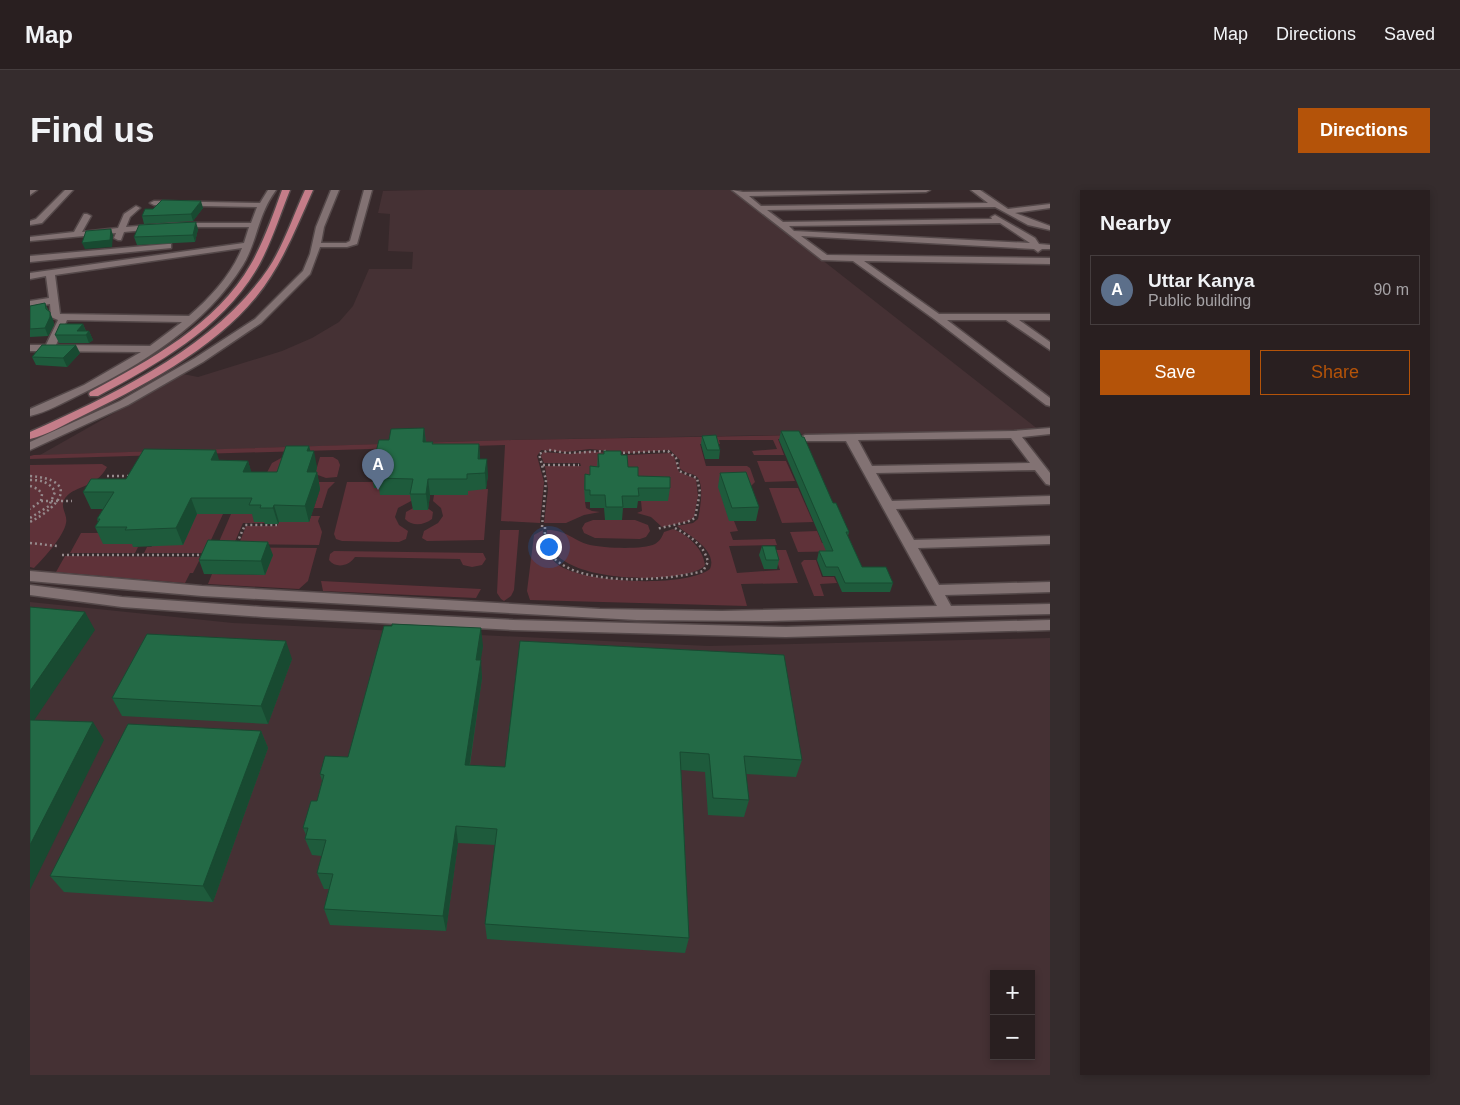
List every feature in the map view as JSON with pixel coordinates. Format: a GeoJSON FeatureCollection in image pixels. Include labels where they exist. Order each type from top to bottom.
{"type":"FeatureCollection","features":[{"type":"Feature","properties":{"kind":"main road"},"geometry":{"type":"LineString","coordinates":[[30,426],[78,403],[145,366],[188,337],[218,311],[250,273],[261,252],[286,190]]}},
{"type":"Feature","properties":{"kind":"main road"},"geometry":{"type":"LineString","coordinates":[[30,436],[121,392],[171,362],[226,322],[253,294],[272,269],[309,190]]}},
{"type":"Feature","properties":{"kind":"street"},"geometry":{"type":"LineString","coordinates":[[30,193],[33,190]]}},
{"type":"Feature","properties":{"kind":"street"},"geometry":{"type":"LineString","coordinates":[[30,223],[39,221],[69,190]]}},
{"type":"Feature","properties":{"kind":"street"},"geometry":{"type":"LineString","coordinates":[[30,413],[116,371],[151,349],[191,319],[218,295],[238,266],[248,245],[262,205],[272,190]]}},
{"type":"Feature","properties":{"kind":"street"},"geometry":{"type":"LineString","coordinates":[[30,446],[124,403],[199,360],[265,314],[302,278],[310,266],[326,208],[335,190]]}},
{"type":"Feature","properties":{"kind":"street"},"geometry":{"type":"LineString","coordinates":[[315,245],[346,245],[354,242],[368,190]]}},
{"type":"Feature","properties":{"kind":"street"},"geometry":{"type":"LineString","coordinates":[[872,190],[900,222],[928,259]]}},
{"type":"Feature","properties":{"kind":"street"},"geometry":{"type":"LineString","coordinates":[[738,192],[926,190]]}},
{"type":"Feature","properties":{"kind":"street"},"geometry":{"type":"LineString","coordinates":[[975,190],[1009,212],[1036,225],[1050,228]]}},
{"type":"Feature","properties":{"kind":"street"},"geometry":{"type":"LineString","coordinates":[[738,192],[825,258],[1048,263]]}},
{"type":"Feature","properties":{"kind":"street"},"geometry":{"type":"LineString","coordinates":[[154,203],[262,205]]}},
{"type":"Feature","properties":{"kind":"street"},"geometry":{"type":"LineString","coordinates":[[760,208],[997,205]]}},
{"type":"Feature","properties":{"kind":"street"},"geometry":{"type":"LineString","coordinates":[[974,206],[1002,220],[1032,240],[1048,263]]}},
{"type":"Feature","properties":{"kind":"street"},"geometry":{"type":"LineString","coordinates":[[1009,212],[1050,206]]}},
{"type":"Feature","properties":{"kind":"street"},"geometry":{"type":"LineString","coordinates":[[112,264],[120,230],[127,216],[136,208]]}},
{"type":"Feature","properties":{"kind":"street"},"geometry":{"type":"LineString","coordinates":[[78,234],[86,216]]}},
{"type":"Feature","properties":{"kind":"street"},"geometry":{"type":"LineString","coordinates":[[780,224],[1002,220]]}},
{"type":"Feature","properties":{"kind":"street"},"geometry":{"type":"LineString","coordinates":[[30,239],[175,225],[255,225]]}},
{"type":"Feature","properties":{"kind":"street"},"geometry":{"type":"LineString","coordinates":[[792,233],[1050,246]]}},
{"type":"Feature","properties":{"kind":"street"},"geometry":{"type":"LineString","coordinates":[[30,276],[248,245]]}},
{"type":"Feature","properties":{"kind":"street"},"geometry":{"type":"LineString","coordinates":[[30,260],[175,246]]}},
{"type":"Feature","properties":{"kind":"street"},"geometry":{"type":"LineString","coordinates":[[856,259],[937,317],[1050,403]]}},
{"type":"Feature","properties":{"kind":"street"},"geometry":{"type":"LineString","coordinates":[[50,274],[56,317],[191,319]]}},
{"type":"Feature","properties":{"kind":"street"},"geometry":{"type":"LineString","coordinates":[[30,304],[55,300]]}},
{"type":"Feature","properties":{"kind":"street"},"geometry":{"type":"LineString","coordinates":[[1006,316],[1050,347]]}},
{"type":"Feature","properties":{"kind":"street"},"geometry":{"type":"LineString","coordinates":[[50,347],[64,317]]}},
{"type":"Feature","properties":{"kind":"street"},"geometry":{"type":"LineString","coordinates":[[937,317],[1050,317]]}},
{"type":"Feature","properties":{"kind":"street"},"geometry":{"type":"LineString","coordinates":[[30,348],[151,349]]}},
{"type":"Feature","properties":{"kind":"street"},"geometry":{"type":"LineString","coordinates":[[30,407],[42,408]]}},
{"type":"Feature","properties":{"kind":"street"},"geometry":{"type":"LineString","coordinates":[[805,438],[1014,434],[1050,431]]}},
{"type":"Feature","properties":{"kind":"street"},"geometry":{"type":"LineString","coordinates":[[1014,434],[1050,481]]}},
{"type":"Feature","properties":{"kind":"street"},"geometry":{"type":"LineString","coordinates":[[850,437],[946,610]]}},
{"type":"Feature","properties":{"kind":"street"},"geometry":{"type":"LineString","coordinates":[[868,470],[1038,466]]}},
{"type":"Feature","properties":{"kind":"street"},"geometry":{"type":"LineString","coordinates":[[888,505],[1050,500]]}},
{"type":"Feature","properties":{"kind":"street"},"geometry":{"type":"LineString","coordinates":[[910,544],[1050,540]]}},
{"type":"Feature","properties":{"kind":"street"},"geometry":{"type":"LineString","coordinates":[[32,579],[400,602],[674,616],[863,614],[946,610],[1050,609]]}},
{"type":"Feature","properties":{"kind":"street"},"geometry":{"type":"LineString","coordinates":[[935,590],[1050,587]]}},
{"type":"Feature","properties":{"kind":"street"},"geometry":{"type":"LineString","coordinates":[[30,590],[122,602],[263,612],[513,625],[786,632],[1050,625]]}},
{"type":"Feature","properties":{"kind":"street"},"geometry":{"type":"LineString","coordinates":[[395,619],[400,602]]}},
{"type":"Feature","properties":{"kind":"path"},"geometry":{"type":"LineString","coordinates":[[656,529],[690,522],[695,518],[700,492],[697,478],[679,471],[676,458],[671,452],[628,454],[600,451],[567,453],[545,451],[539,454],[546,480],[545,540],[550,553],[562,565],[581,572],[642,579],[681,577],[703,571],[708,562],[706,554],[693,539],[672,526]]}},
{"type":"Feature","properties":{"kind":"path"},"geometry":{"type":"LineString","coordinates":[[543,465],[579,465]]}},
{"type":"Feature","properties":{"kind":"path"},"geometry":{"type":"LineString","coordinates":[[30,476],[52,479],[62,490],[59,501],[50,511],[30,520]]}},
{"type":"Feature","properties":{"kind":"path"},"geometry":{"type":"LineString","coordinates":[[30,510],[42,497],[41,491],[30,485],[37,476]]}},
{"type":"Feature","properties":{"kind":"path"},"geometry":{"type":"LineString","coordinates":[[107,476],[132,476]]}},
{"type":"Feature","properties":{"kind":"path"},"geometry":{"type":"LineString","coordinates":[[30,520],[44,510],[53,501],[55,496],[54,488],[46,482],[32,480]]}},
{"type":"Feature","properties":{"kind":"path"},"geometry":{"type":"LineString","coordinates":[[40,501],[72,501]]}},
{"type":"Feature","properties":{"kind":"path"},"geometry":{"type":"LineString","coordinates":[[236,546],[245,525],[277,525]]}},
{"type":"Feature","properties":{"kind":"path"},"geometry":{"type":"LineString","coordinates":[[30,543],[57,546]]}},
{"type":"Feature","properties":{"kind":"path"},"geometry":{"type":"LineString","coordinates":[[62,555],[208,555]]}},
{"type":"Feature","properties":{"kind":"shaded area"},"geometry":{"type":"Polygon","coordinates":[[[733,190],[1039,430],[512,440],[40,455],[183,374],[198,377],[282,351],[312,338],[339,322],[353,306],[369,269],[412,269],[413,252],[388,251],[390,214],[378,213],[383,191],[733,190]]]}},
{"type":"Feature","properties":{"kind":"shaded area"},"geometry":{"type":"Polygon","coordinates":[[[800,435],[801,439],[778,439],[784,455],[754,455],[752,451],[777,449],[773,440],[719,440],[720,444],[700,444],[706,466],[747,466],[750,468],[755,482],[729,521],[734,521],[738,531],[730,532],[733,540],[775,539],[777,545],[729,546],[737,573],[780,570],[773,550],[786,550],[798,583],[741,584],[747,606],[530,600],[527,591],[534,535],[543,530],[543,541],[552,559],[560,566],[573,572],[613,579],[659,581],[697,575],[710,569],[710,556],[706,549],[677,526],[693,523],[698,519],[701,496],[699,479],[679,467],[680,460],[670,450],[629,453],[590,449],[565,452],[541,450],[537,456],[544,482],[540,523],[501,521],[505,445],[30,459],[30,456],[34,455],[512,440],[800,435]]]}},
{"type":"Feature","properties":{"kind":"shaded area"},"geometry":{"type":"Polygon","coordinates":[[[588,451],[628,455],[670,453],[674,456],[679,472],[696,479],[698,496],[694,517],[689,521],[662,527],[651,517],[637,513],[642,511],[641,501],[645,500],[598,479],[585,502],[586,508],[600,512],[584,515],[566,523],[544,523],[548,489],[545,466],[581,466],[580,463],[544,463],[541,456],[543,452],[570,454],[588,451]]]}},
{"type":"Feature","properties":{"kind":"shaded area"},"geometry":{"type":"Polygon","coordinates":[[[283,457],[284,482],[335,482],[328,489],[322,508],[314,508],[320,489],[263,480],[272,463],[283,457]]]}},
{"type":"Feature","properties":{"kind":"shaded area"},"geometry":{"type":"Polygon","coordinates":[[[320,457],[333,457],[338,460],[340,465],[337,477],[326,478],[315,474],[320,457]]]}},
{"type":"Feature","properties":{"kind":"shaded area"},"geometry":{"type":"Polygon","coordinates":[[[757,461],[786,461],[795,481],[765,482],[757,461]]]}},
{"type":"Feature","properties":{"kind":"shaded area"},"geometry":{"type":"Polygon","coordinates":[[[102,464],[107,467],[97,479],[68,495],[64,500],[63,506],[66,520],[62,534],[38,564],[34,568],[30,567],[30,465],[102,464]]]}},
{"type":"Feature","properties":{"kind":"shaded area"},"geometry":{"type":"Polygon","coordinates":[[[347,482],[376,482],[382,489],[381,495],[414,495],[413,500],[398,508],[395,517],[399,525],[408,531],[406,539],[399,542],[342,541],[336,539],[334,534],[347,482]]]}},
{"type":"Feature","properties":{"kind":"shaded area"},"geometry":{"type":"Polygon","coordinates":[[[769,488],[798,488],[813,522],[782,523],[769,488]]]}},
{"type":"Feature","properties":{"kind":"shaded area"},"geometry":{"type":"Polygon","coordinates":[[[488,489],[484,540],[427,541],[422,538],[424,531],[438,523],[443,516],[441,508],[433,501],[434,495],[488,489]]]}},
{"type":"Feature","properties":{"kind":"shaded area"},"geometry":{"type":"Polygon","coordinates":[[[415,507],[426,507],[433,512],[432,519],[426,523],[418,524],[408,522],[405,519],[406,512],[415,507]]]}},
{"type":"Feature","properties":{"kind":"shaded area"},"geometry":{"type":"Polygon","coordinates":[[[198,509],[223,514],[205,553],[144,553],[147,547],[151,547],[198,509]]]}},
{"type":"Feature","properties":{"kind":"shaded area"},"geometry":{"type":"Polygon","coordinates":[[[244,509],[266,522],[243,523],[234,544],[218,544],[231,514],[242,514],[244,509]]]}},
{"type":"Feature","properties":{"kind":"shaded area"},"geometry":{"type":"Polygon","coordinates":[[[311,516],[320,516],[318,521],[322,532],[319,545],[239,544],[246,526],[277,526],[279,522],[309,522],[311,516]]]}},
{"type":"Feature","properties":{"kind":"shaded area"},"geometry":{"type":"Polygon","coordinates":[[[593,520],[635,520],[648,525],[650,531],[646,537],[640,539],[595,538],[584,533],[582,528],[585,523],[593,520]]]}},
{"type":"Feature","properties":{"kind":"shaded area"},"geometry":{"type":"Polygon","coordinates":[[[673,529],[694,543],[704,559],[705,565],[695,571],[675,576],[649,578],[620,577],[591,572],[568,563],[552,549],[547,530],[565,533],[590,545],[623,548],[655,544],[661,539],[664,532],[673,529]]]}},
{"type":"Feature","properties":{"kind":"shaded area"},"geometry":{"type":"Polygon","coordinates":[[[500,530],[519,530],[514,590],[511,596],[504,601],[497,593],[500,530]]]}},
{"type":"Feature","properties":{"kind":"shaded area"},"geometry":{"type":"Polygon","coordinates":[[[817,531],[822,543],[847,542],[851,551],[798,552],[790,532],[817,531]]]}},
{"type":"Feature","properties":{"kind":"shaded area"},"geometry":{"type":"Polygon","coordinates":[[[81,533],[107,533],[134,544],[133,547],[138,547],[135,553],[70,553],[81,533]]]}},
{"type":"Feature","properties":{"kind":"shaded area"},"geometry":{"type":"Polygon","coordinates":[[[216,547],[317,548],[308,581],[299,589],[208,584],[212,574],[265,575],[216,547]]]}},
{"type":"Feature","properties":{"kind":"shaded area"},"geometry":{"type":"Polygon","coordinates":[[[334,551],[483,553],[486,559],[482,565],[472,567],[463,565],[460,559],[355,557],[349,563],[335,565],[329,560],[330,554],[334,551]]]}},
{"type":"Feature","properties":{"kind":"shaded area"},"geometry":{"type":"Polygon","coordinates":[[[65,556],[201,557],[193,573],[190,573],[185,583],[56,572],[65,556]]]}},
{"type":"Feature","properties":{"kind":"shaded area"},"geometry":{"type":"Polygon","coordinates":[[[804,560],[816,560],[822,577],[834,577],[837,583],[820,584],[824,596],[814,596],[801,563],[804,560]]]}},
{"type":"Feature","properties":{"kind":"shaded area"},"geometry":{"type":"Polygon","coordinates":[[[321,581],[481,589],[476,598],[323,591],[321,581]]]}},
{"type":"Feature","properties":{"kind":"shaded area"},"geometry":{"type":"Polygon","coordinates":[[[30,602],[233,623],[708,646],[1050,638],[1050,1075],[30,1075],[30,602]]]}},
{"type":"Feature","properties":{"kind":"building"},"geometry":{"type":"Polygon","coordinates":[[[162,200],[201,201],[191,214],[142,216],[145,209],[153,209],[162,200]]]}},
{"type":"Feature","properties":{"kind":"building"},"geometry":{"type":"Polygon","coordinates":[[[196,222],[193,235],[134,237],[139,225],[196,222]]]}},
{"type":"Feature","properties":{"kind":"building"},"geometry":{"type":"Polygon","coordinates":[[[111,229],[110,240],[82,243],[86,231],[111,229]]]}},
{"type":"Feature","properties":{"kind":"building"},"geometry":{"type":"Polygon","coordinates":[[[45,303],[46,309],[50,312],[50,317],[45,328],[30,329],[30,306],[45,303]]]}},
{"type":"Feature","properties":{"kind":"building"},"geometry":{"type":"Polygon","coordinates":[[[60,324],[83,324],[77,331],[89,331],[86,335],[55,335],[60,324]]]}},
{"type":"Feature","properties":{"kind":"building"},"geometry":{"type":"Polygon","coordinates":[[[42,345],[76,345],[63,358],[32,357],[42,345]]]}},
{"type":"Feature","properties":{"kind":"building"},"geometry":{"type":"Polygon","coordinates":[[[424,428],[423,442],[433,442],[432,444],[479,444],[478,459],[487,459],[485,473],[467,474],[467,479],[428,479],[426,494],[410,494],[413,479],[377,478],[379,472],[371,472],[379,440],[389,440],[391,429],[424,428]]]}},
{"type":"Feature","properties":{"kind":"building"},"geometry":{"type":"Polygon","coordinates":[[[781,431],[799,431],[802,437],[804,437],[833,503],[836,503],[849,532],[846,532],[862,567],[886,567],[893,583],[845,583],[838,567],[826,567],[819,551],[833,551],[781,431]]]}},
{"type":"Feature","properties":{"kind":"building"},"geometry":{"type":"Polygon","coordinates":[[[716,435],[720,450],[707,450],[702,436],[716,435]]]}},
{"type":"Feature","properties":{"kind":"building"},"geometry":{"type":"Polygon","coordinates":[[[286,446],[309,446],[307,451],[314,451],[307,472],[317,472],[305,506],[274,505],[273,508],[260,508],[261,505],[249,505],[252,498],[191,498],[176,528],[125,530],[127,527],[95,527],[100,519],[97,519],[114,492],[83,492],[91,479],[126,479],[144,449],[216,450],[211,460],[248,461],[243,472],[277,472],[286,446]]]}},
{"type":"Feature","properties":{"kind":"building"},"geometry":{"type":"Polygon","coordinates":[[[604,451],[621,451],[621,455],[627,455],[628,467],[638,467],[638,476],[670,477],[670,488],[638,488],[639,496],[622,496],[623,507],[606,507],[605,495],[590,495],[590,490],[585,490],[585,474],[590,475],[590,466],[599,467],[598,454],[604,454],[604,451]]]}},
{"type":"Feature","properties":{"kind":"building"},"geometry":{"type":"Polygon","coordinates":[[[746,472],[759,507],[732,508],[720,473],[746,472]]]}},
{"type":"Feature","properties":{"kind":"building"},"geometry":{"type":"Polygon","coordinates":[[[208,540],[268,542],[261,561],[199,560],[208,540]]]}},
{"type":"Feature","properties":{"kind":"building"},"geometry":{"type":"Polygon","coordinates":[[[762,546],[775,546],[779,560],[766,560],[762,546]]]}},
{"type":"Feature","properties":{"kind":"building"},"geometry":{"type":"Polygon","coordinates":[[[30,607],[85,612],[30,691],[30,607]]]}},
{"type":"Feature","properties":{"kind":"building"},"geometry":{"type":"Polygon","coordinates":[[[392,624],[481,628],[476,660],[481,660],[465,765],[505,767],[520,641],[784,655],[802,760],[744,756],[749,800],[713,798],[709,754],[680,752],[689,938],[485,924],[497,829],[456,826],[443,916],[324,909],[333,874],[317,873],[326,840],[305,839],[308,828],[303,828],[311,801],[317,801],[324,775],[320,774],[325,756],[348,757],[384,626],[392,626],[392,624]]]}},
{"type":"Feature","properties":{"kind":"building"},"geometry":{"type":"Polygon","coordinates":[[[147,634],[286,641],[261,706],[112,698],[147,634]]]}},
{"type":"Feature","properties":{"kind":"building"},"geometry":{"type":"Polygon","coordinates":[[[30,720],[93,722],[30,845],[30,720]]]}},
{"type":"Feature","properties":{"kind":"building"},"geometry":{"type":"Polygon","coordinates":[[[128,724],[261,731],[203,886],[50,876],[128,724]]]}},
{"type":"Feature","properties":{"kind":"place","name":"Uttar Kanya"},"geometry":{"type":"Point","coordinates":[378,490]}}]}
